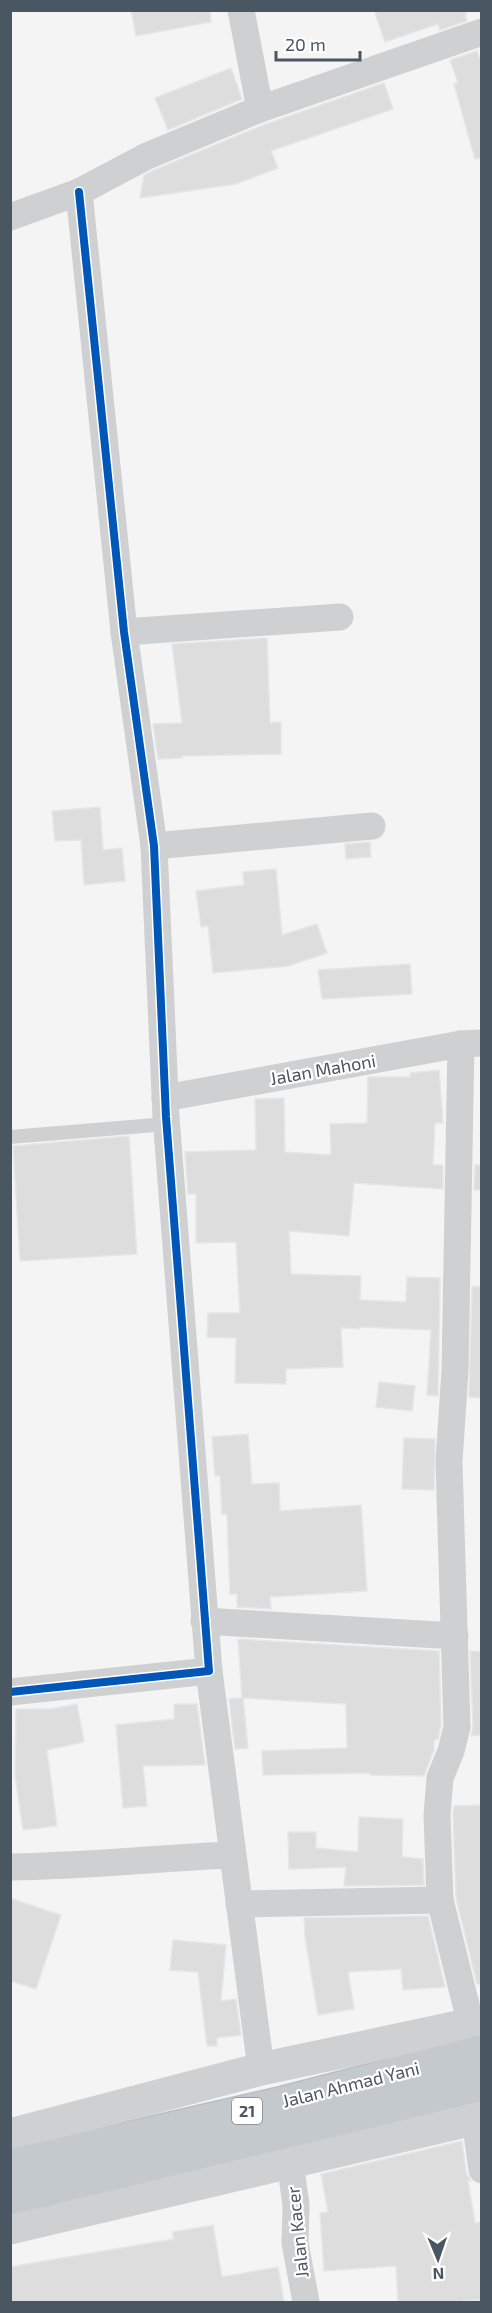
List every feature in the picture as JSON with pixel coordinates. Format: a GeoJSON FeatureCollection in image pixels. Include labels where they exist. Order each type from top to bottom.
{"type":"FeatureCollection","features":[{"type":"Feature","properties":{"kind":"highway","name":"Jalan Ahmad Yani"},"geometry":{"type":"LineString","coordinates":[[10,2166],[289,2131],[478,2033]]}},
{"type":"Feature","properties":{"kind":"highway","name":"Jalan Ahmad Yani"},"geometry":{"type":"LineString","coordinates":[[10,2198],[482,2084]]}},
{"type":"Feature","properties":{"kind":"street"},"geometry":{"type":"LineString","coordinates":[[241,10],[260,109]]}},
{"type":"Feature","properties":{"kind":"street"},"geometry":{"type":"LineString","coordinates":[[10,217],[80,192],[147,156],[260,109],[482,32]]}},
{"type":"Feature","properties":{"kind":"street"},"geometry":{"type":"LineString","coordinates":[[80,192],[124,632],[154,846],[166,1111],[204,1621],[261,2069]]}},
{"type":"Feature","properties":{"kind":"street"},"geometry":{"type":"LineString","coordinates":[[124,632],[340,617]]}},
{"type":"Feature","properties":{"kind":"street"},"geometry":{"type":"LineString","coordinates":[[154,846],[372,826]]}},
{"type":"Feature","properties":{"kind":"street"},"geometry":{"type":"LineString","coordinates":[[10,2135],[261,2069],[478,2033],[440,1900],[438,1799],[440,1778],[451,1751],[457,1727],[449,1462],[472,1044]]}},
{"type":"Feature","properties":{"kind":"street","name":"Jalan Mahoni"},"geometry":{"type":"LineString","coordinates":[[166,1111],[472,1044]]}},
{"type":"Feature","properties":{"kind":"street"},"geometry":{"type":"LineString","coordinates":[[204,1621],[455,1636]]}},
{"type":"Feature","properties":{"kind":"street"},"geometry":{"type":"LineString","coordinates":[[10,1692],[209,1671]]}},
{"type":"Feature","properties":{"kind":"street"},"geometry":{"type":"LineString","coordinates":[[10,1867],[76,1866],[159,1858],[232,1855]]}},
{"type":"Feature","properties":{"kind":"street"},"geometry":{"type":"LineString","coordinates":[[239,1904],[440,1900]]}},
{"type":"Feature","properties":{"kind":"street"},"geometry":{"type":"LineString","coordinates":[[10,2228],[289,2131],[478,2118],[482,2170]]}},
{"type":"Feature","properties":{"kind":"street","name":"Jalan Kacer"},"geometry":{"type":"LineString","coordinates":[[289,2131],[296,2205],[296,2243],[306,2302]]}},
{"type":"Feature","properties":{"kind":"lane"},"geometry":{"type":"LineString","coordinates":[[10,1137],[166,1111]]}},
{"type":"Feature","properties":{"kind":"building"},"geometry":{"type":"Polygon","coordinates":[[[131,10],[210,10],[211,22],[136,36],[131,10]]]}},
{"type":"Feature","properties":{"kind":"building"},"geometry":{"type":"Polygon","coordinates":[[[374,10],[466,10],[467,21],[440,30],[438,24],[385,42],[374,10]]]}},
{"type":"Feature","properties":{"kind":"building"},"geometry":{"type":"Polygon","coordinates":[[[477,51],[482,65],[482,158],[475,159],[454,84],[458,83],[450,60],[477,51]]]}},
{"type":"Feature","properties":{"kind":"building"},"geometry":{"type":"Polygon","coordinates":[[[231,68],[242,99],[168,130],[155,98],[231,68]]]}},
{"type":"Feature","properties":{"kind":"building"},"geometry":{"type":"Polygon","coordinates":[[[384,83],[393,109],[271,151],[278,168],[236,184],[140,198],[144,175],[154,170],[266,124],[384,83]]]}},
{"type":"Feature","properties":{"kind":"building"},"geometry":{"type":"Polygon","coordinates":[[[267,638],[270,723],[281,722],[281,754],[182,756],[182,758],[158,759],[153,724],[182,723],[172,644],[267,638]]]}},
{"type":"Feature","properties":{"kind":"building"},"geometry":{"type":"Polygon","coordinates":[[[100,807],[103,850],[122,848],[125,881],[84,885],[81,840],[55,841],[52,811],[100,807]]]}},
{"type":"Feature","properties":{"kind":"building"},"geometry":{"type":"Polygon","coordinates":[[[370,842],[371,857],[346,859],[345,844],[370,842]]]}},
{"type":"Feature","properties":{"kind":"building"},"geometry":{"type":"Polygon","coordinates":[[[276,869],[282,935],[317,924],[327,953],[288,966],[213,973],[208,926],[201,927],[196,891],[244,885],[243,872],[276,869]]]}},
{"type":"Feature","properties":{"kind":"building"},"geometry":{"type":"Polygon","coordinates":[[[410,964],[412,994],[322,999],[318,970],[410,964]]]}},
{"type":"Feature","properties":{"kind":"building"},"geometry":{"type":"Polygon","coordinates":[[[439,1070],[443,1123],[435,1123],[433,1165],[443,1165],[443,1189],[354,1183],[349,1236],[289,1231],[291,1274],[361,1276],[360,1300],[406,1302],[407,1277],[440,1278],[438,1396],[427,1395],[431,1330],[341,1328],[343,1367],[286,1369],[286,1384],[235,1383],[236,1338],[207,1337],[208,1313],[240,1313],[236,1242],[196,1243],[196,1194],[188,1194],[185,1152],[256,1150],[255,1099],[284,1098],[285,1152],[331,1155],[330,1124],[367,1123],[368,1077],[410,1077],[410,1073],[439,1070]]]}},
{"type":"Feature","properties":{"kind":"building"},"geometry":{"type":"Polygon","coordinates":[[[129,1136],[137,1254],[20,1261],[13,1146],[129,1136]]]}},
{"type":"Feature","properties":{"kind":"building"},"geometry":{"type":"Polygon","coordinates":[[[475,1165],[482,1165],[482,1190],[474,1190],[475,1165]]]}},
{"type":"Feature","properties":{"kind":"building"},"geometry":{"type":"Polygon","coordinates":[[[472,1286],[482,1287],[482,1398],[469,1397],[472,1286]]]}},
{"type":"Feature","properties":{"kind":"building"},"geometry":{"type":"Polygon","coordinates":[[[379,1382],[415,1386],[412,1411],[376,1407],[379,1382]]]}},
{"type":"Feature","properties":{"kind":"building"},"geometry":{"type":"Polygon","coordinates":[[[248,1434],[252,1484],[279,1483],[280,1511],[361,1505],[367,1591],[270,1597],[271,1609],[237,1607],[237,1594],[230,1594],[227,1514],[222,1514],[220,1476],[215,1476],[212,1437],[248,1434]]]}},
{"type":"Feature","properties":{"kind":"building"},"geometry":{"type":"Polygon","coordinates":[[[404,1438],[435,1439],[434,1490],[402,1489],[404,1438]]]}},
{"type":"Feature","properties":{"kind":"building"},"geometry":{"type":"Polygon","coordinates":[[[238,1639],[439,1651],[441,1725],[438,1739],[434,1740],[434,1750],[424,1776],[370,1775],[370,1773],[263,1775],[262,1751],[347,1748],[346,1704],[243,1698],[248,1748],[235,1749],[229,1699],[242,1698],[238,1639]]]}},
{"type":"Feature","properties":{"kind":"building"},"geometry":{"type":"Polygon","coordinates":[[[470,1651],[482,1652],[482,1735],[471,1736],[473,1727],[470,1651]]]}},
{"type":"Feature","properties":{"kind":"building"},"geometry":{"type":"Polygon","coordinates":[[[77,1704],[84,1742],[47,1750],[57,1826],[23,1830],[15,1775],[16,1709],[51,1709],[77,1704]]]}},
{"type":"Feature","properties":{"kind":"building"},"geometry":{"type":"Polygon","coordinates":[[[174,1704],[197,1704],[205,1765],[143,1766],[147,1806],[123,1808],[116,1725],[174,1719],[174,1704]]]}},
{"type":"Feature","properties":{"kind":"building"},"geometry":{"type":"Polygon","coordinates":[[[482,1805],[482,1984],[477,1984],[456,1898],[453,1815],[454,1806],[482,1805]]]}},
{"type":"Feature","properties":{"kind":"building"},"geometry":{"type":"Polygon","coordinates":[[[359,1817],[403,1819],[402,1857],[423,1859],[424,1885],[344,1886],[346,1867],[289,1869],[288,1832],[316,1832],[316,1848],[358,1852],[359,1817]]]}},
{"type":"Feature","properties":{"kind":"building"},"geometry":{"type":"Polygon","coordinates":[[[10,1898],[61,1915],[36,1989],[10,1981],[10,1898]]]}},
{"type":"Feature","properties":{"kind":"building"},"geometry":{"type":"Polygon","coordinates":[[[428,1916],[445,1987],[403,1990],[401,1969],[348,1972],[354,2009],[318,2015],[304,1918],[428,1916]]]}},
{"type":"Feature","properties":{"kind":"building"},"geometry":{"type":"Polygon","coordinates":[[[173,1940],[226,1945],[221,2001],[236,1999],[241,2035],[217,2038],[217,2046],[207,2046],[198,1972],[170,1970],[173,1940]]]}},
{"type":"Feature","properties":{"kind":"building"},"geometry":{"type":"Polygon","coordinates":[[[462,2141],[466,2172],[471,2181],[468,2181],[475,2223],[482,2222],[482,2300],[398,2302],[396,2266],[324,2271],[320,2213],[328,2212],[321,2174],[462,2141]]]}},
{"type":"Feature","properties":{"kind":"building"},"geometry":{"type":"Polygon","coordinates":[[[213,2225],[222,2277],[278,2267],[284,2302],[10,2302],[10,2267],[174,2239],[172,2232],[213,2225]]]}},
{"type":"Feature","properties":{"kind":"cycle path"},"geometry":{"type":"LineString","coordinates":[[10,1692],[209,1671],[166,1117],[154,846],[124,632],[79,192]]}}]}
